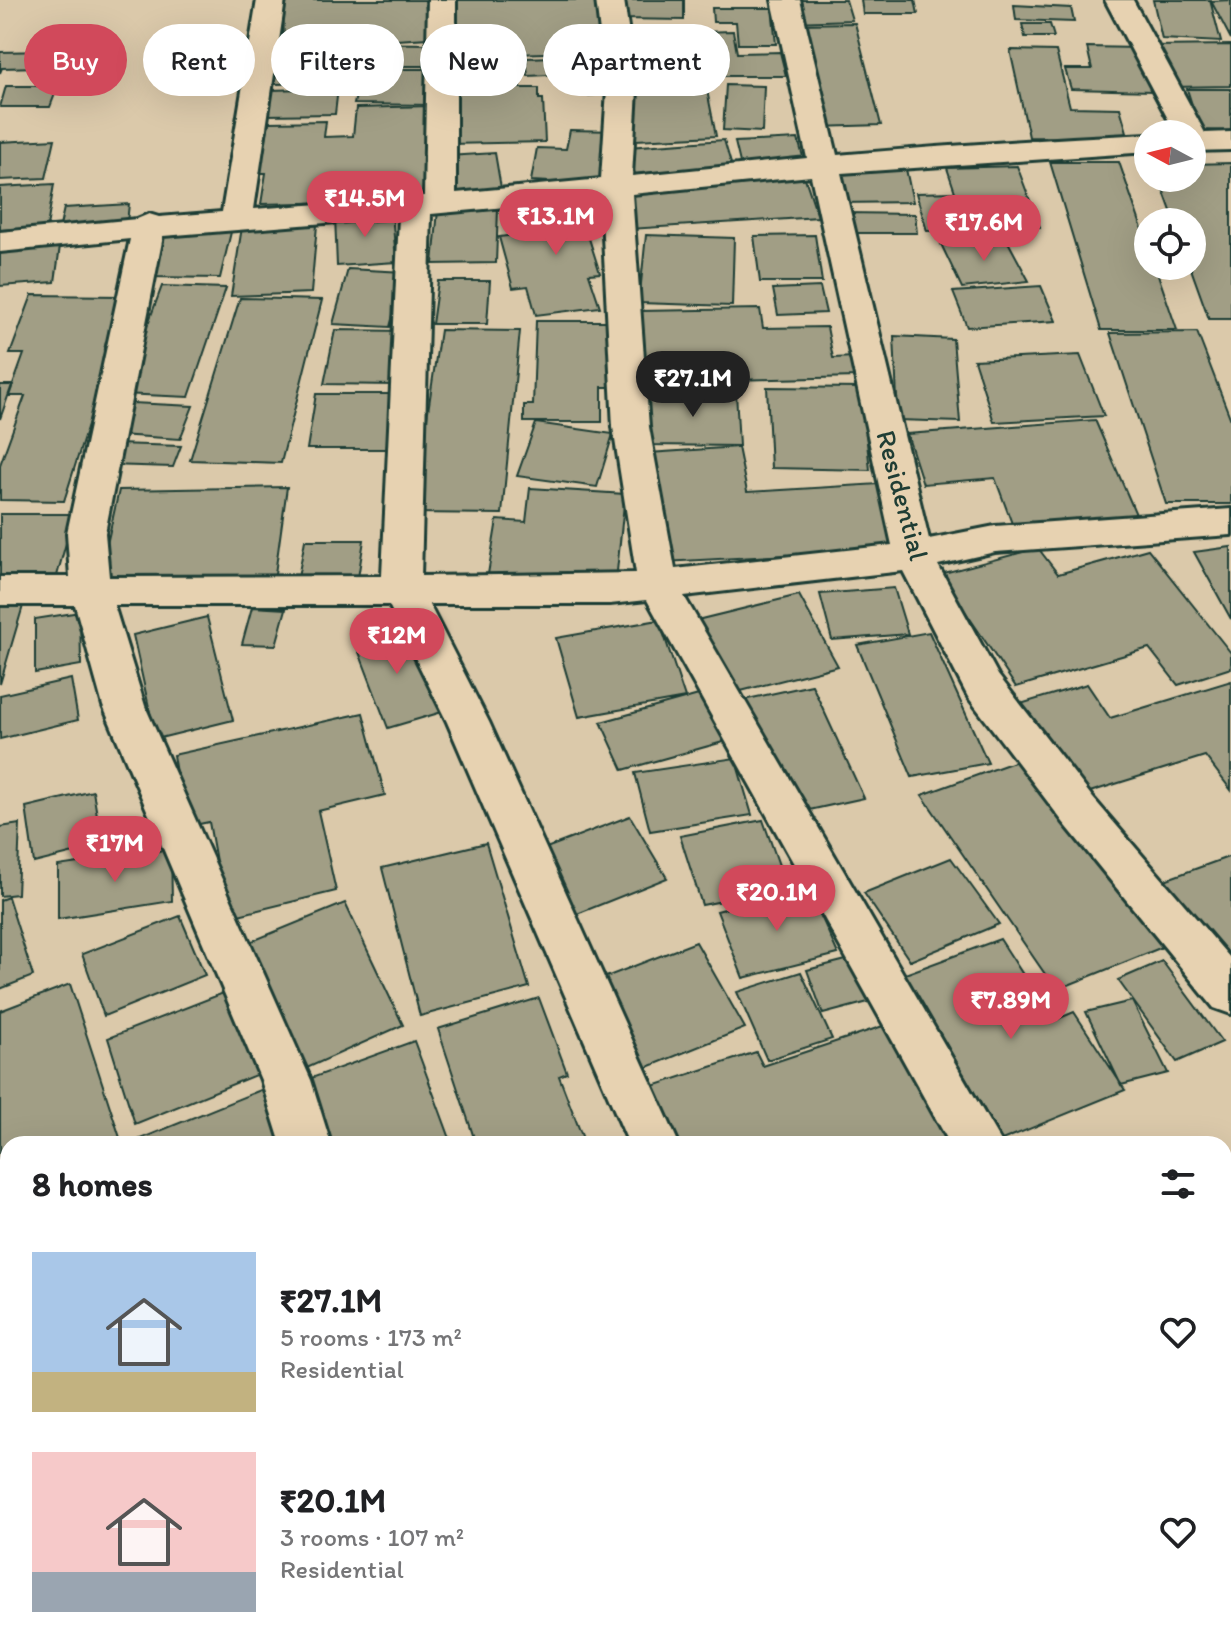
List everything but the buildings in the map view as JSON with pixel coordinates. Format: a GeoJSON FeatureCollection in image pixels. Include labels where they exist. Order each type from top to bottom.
{"type":"FeatureCollection","features":[{"type":"Feature","properties":{"kind":"main road"},"geometry":{"type":"LineString","coordinates":[[237,217],[271,0]]}},
{"type":"Feature","properties":{"kind":"main road"},"geometry":{"type":"LineString","coordinates":[[442,0],[401,589],[468,722],[650,1136]]}},
{"type":"Feature","properties":{"kind":"main road"},"geometry":{"type":"LineString","coordinates":[[610,0],[622,90],[616,186],[631,427],[658,585],[972,1136]]}},
{"type":"Feature","properties":{"kind":"main road","name":"Residential"},"geometry":{"type":"LineString","coordinates":[[786,0],[914,556],[983,686],[1078,810],[1231,993]]}},
{"type":"Feature","properties":{"kind":"main road"},"geometry":{"type":"LineString","coordinates":[[1119,0],[1183,120]]}},
{"type":"Feature","properties":{"kind":"main road"},"geometry":{"type":"LineString","coordinates":[[1206,139],[1231,141]]}},
{"type":"Feature","properties":{"kind":"main road"},"geometry":{"type":"LineString","coordinates":[[0,242],[149,224],[427,204],[996,149],[1134,144]]}},
{"type":"Feature","properties":{"kind":"main road"},"geometry":{"type":"LineString","coordinates":[[149,224],[86,533],[90,590],[124,706],[286,1080],[304,1136]]}},
{"type":"Feature","properties":{"kind":"main road"},"geometry":{"type":"LineString","coordinates":[[0,591],[610,590],[914,556],[995,539],[1231,522]]}}]}
